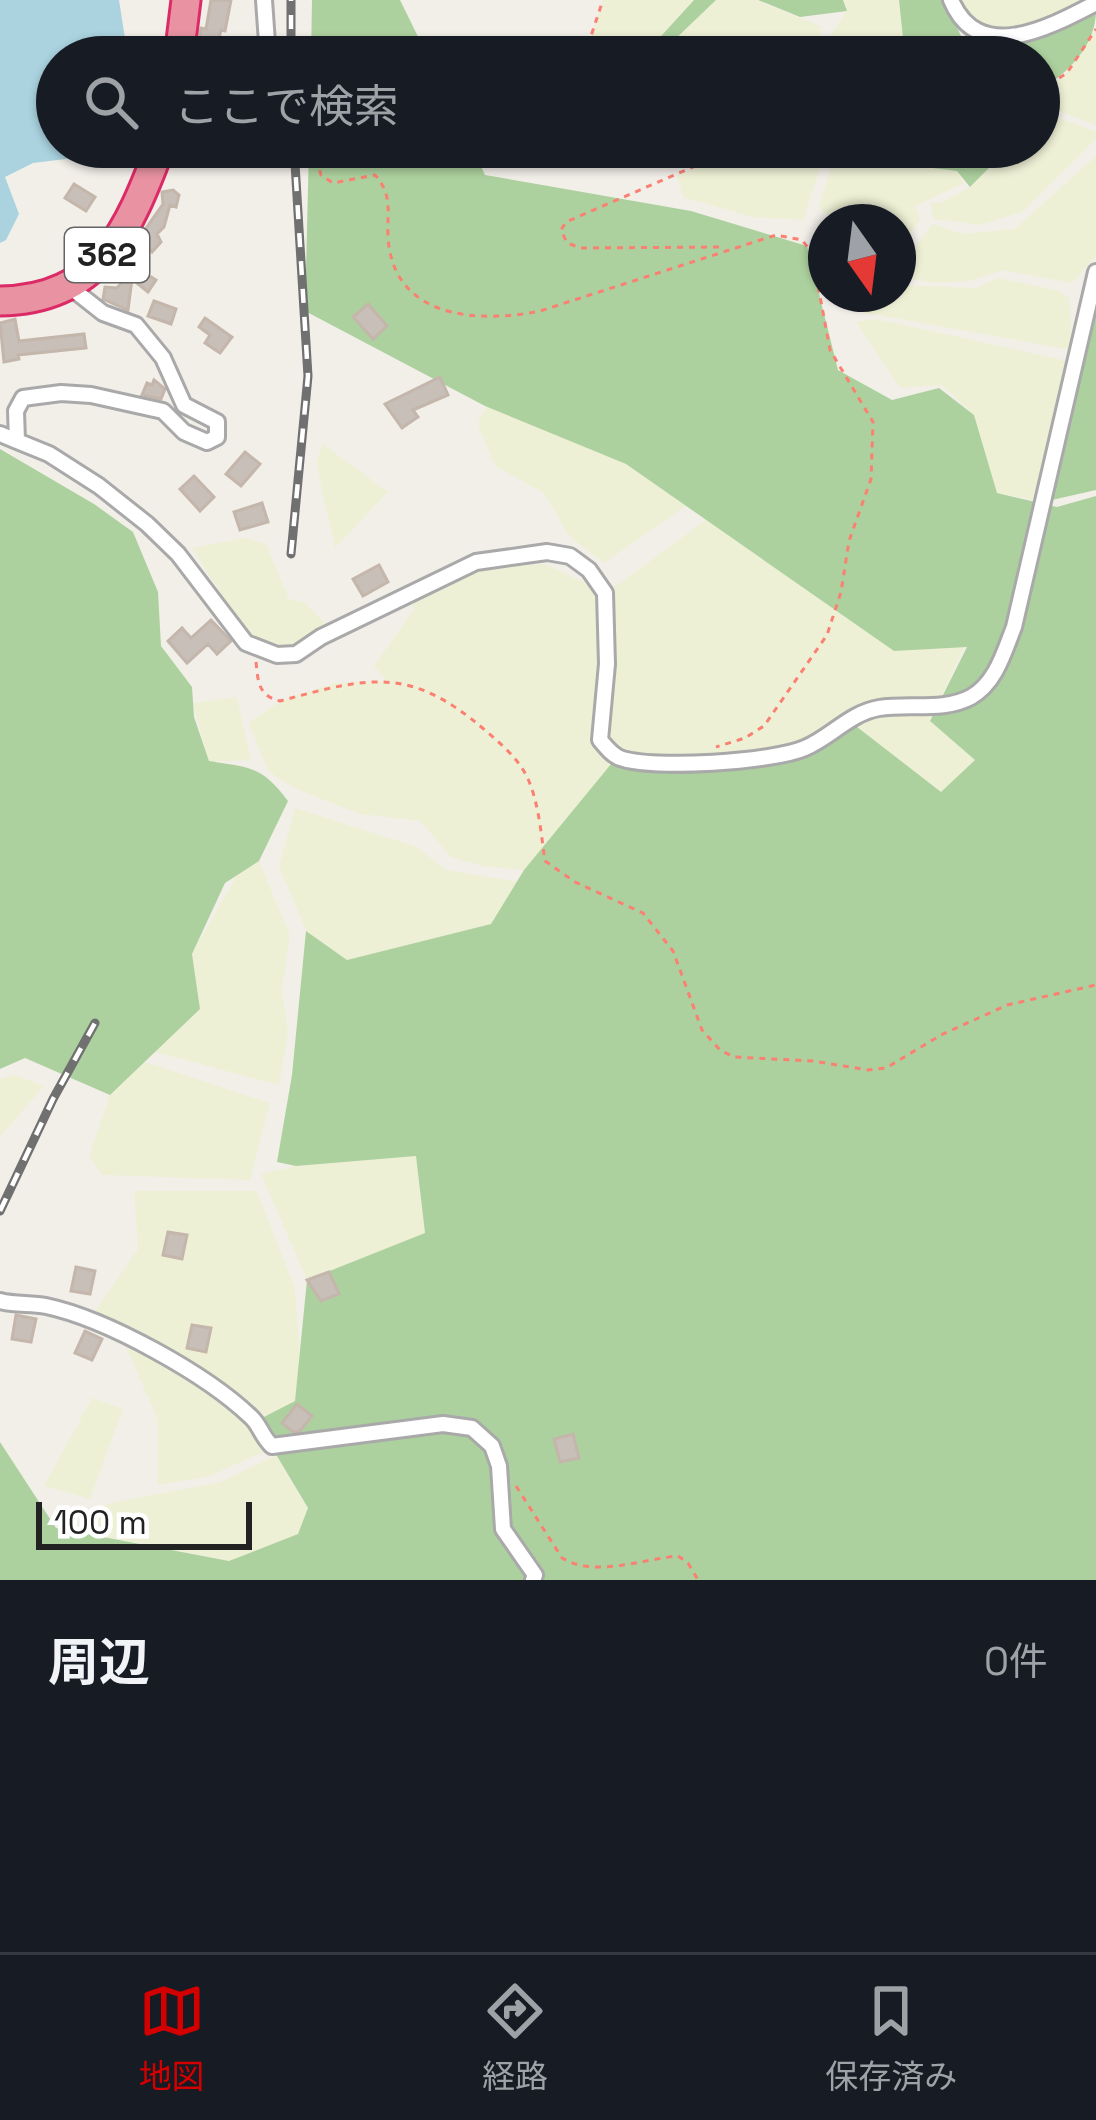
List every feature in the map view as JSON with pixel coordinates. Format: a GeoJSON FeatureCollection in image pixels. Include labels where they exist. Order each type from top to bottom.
{"type":"FeatureCollection","features":[{"type":"Feature","properties":{"kind":"highway"},"geometry":{"type":"LineString","coordinates":[[182,36],[186,0]]}},
{"type":"Feature","properties":{"kind":"highway","name":"362"},"geometry":{"type":"LineString","coordinates":[[0,301],[36,299],[70,287],[93,271],[112,249],[152,168]]}},
{"type":"Feature","properties":{"kind":"street"},"geometry":{"type":"LineString","coordinates":[[264,0],[267,36]]}},
{"type":"Feature","properties":{"kind":"street"},"geometry":{"type":"LineString","coordinates":[[951,0],[959,20],[973,32],[989,35],[1045,31],[1096,3]]}},
{"type":"Feature","properties":{"kind":"street"},"geometry":{"type":"LineString","coordinates":[[0,434],[49,454],[99,486],[178,554],[255,649],[277,655],[296,654],[321,637],[476,562],[547,553],[570,556],[589,570],[605,593],[607,664],[600,740],[616,758],[657,765],[782,754],[805,748],[879,708],[940,706],[969,699],[997,670],[1014,627],[1096,272]]}},
{"type":"Feature","properties":{"kind":"street"},"geometry":{"type":"LineString","coordinates":[[17,441],[16,410],[23,398],[61,393],[163,411],[184,432],[207,442],[217,437],[217,422],[184,405],[163,358],[136,325],[103,314],[70,287]]}},
{"type":"Feature","properties":{"kind":"street"},"geometry":{"type":"LineString","coordinates":[[0,1301],[46,1306],[96,1324],[195,1373],[256,1421],[260,1435],[272,1446],[443,1424],[472,1428],[492,1446],[499,1466],[503,1529],[535,1575],[533,1580]]}},
{"type":"Feature","properties":{"kind":"path"},"geometry":{"type":"LineString","coordinates":[[591,36],[603,0]]}},
{"type":"Feature","properties":{"kind":"path"},"geometry":{"type":"LineString","coordinates":[[1060,78],[1096,29]]}},
{"type":"Feature","properties":{"kind":"path"},"geometry":{"type":"LineString","coordinates":[[319,168],[333,183],[375,175],[384,185],[390,206],[390,248],[406,291],[470,316],[508,318],[540,311],[727,248],[784,235],[802,240],[812,253],[830,350],[873,422],[875,458],[827,635],[764,726],[745,738],[700,752]]}},
{"type":"Feature","properties":{"kind":"path"},"geometry":{"type":"LineString","coordinates":[[691,168],[566,222],[561,230],[567,243],[581,248],[727,248]]}},
{"type":"Feature","properties":{"kind":"path"},"geometry":{"type":"LineString","coordinates":[[255,649],[258,682],[270,698],[280,700],[335,683],[389,681],[446,700],[471,718],[512,754],[527,777],[545,861],[575,882],[643,913],[673,951],[702,1030],[720,1050],[734,1057],[886,1068],[941,1035],[1007,1005],[1096,986]]}},
{"type":"Feature","properties":{"kind":"path"},"geometry":{"type":"LineString","coordinates":[[499,1466],[527,1499],[562,1558],[573,1565],[598,1568],[678,1556],[698,1580]]}},
{"type":"Feature","properties":{"kind":"green space"},"geometry":{"type":"Polygon","coordinates":[[[312,0],[400,0],[418,36],[311,36],[312,0]]]}},
{"type":"Feature","properties":{"kind":"green space"},"geometry":{"type":"Polygon","coordinates":[[[603,0],[695,0],[662,36],[591,36],[603,0]]]}},
{"type":"Feature","properties":{"kind":"green space"},"geometry":{"type":"Polygon","coordinates":[[[694,0],[716,0],[678,36],[661,36],[694,0]]]}},
{"type":"Feature","properties":{"kind":"green space"},"geometry":{"type":"Polygon","coordinates":[[[716,0],[756,0],[820,26],[820,36],[678,36],[716,0]]]}},
{"type":"Feature","properties":{"kind":"green space"},"geometry":{"type":"Polygon","coordinates":[[[758,0],[843,0],[847,11],[800,17],[758,0]]]}},
{"type":"Feature","properties":{"kind":"green space"},"geometry":{"type":"Polygon","coordinates":[[[843,0],[901,0],[904,36],[832,36],[847,11],[843,0]]]}},
{"type":"Feature","properties":{"kind":"green space"},"geometry":{"type":"Polygon","coordinates":[[[899,0],[944,0],[961,36],[903,36],[899,0]]]}},
{"type":"Feature","properties":{"kind":"green space"},"geometry":{"type":"Polygon","coordinates":[[[963,0],[1096,0],[1045,27],[989,32],[971,23],[963,0]]]}},
{"type":"Feature","properties":{"kind":"green space"},"geometry":{"type":"Polygon","coordinates":[[[1096,10],[1091,35],[1060,76],[1060,36],[1044,36],[1096,10]]]}},
{"type":"Feature","properties":{"kind":"green space"},"geometry":{"type":"Polygon","coordinates":[[[1096,29],[1096,125],[1060,112],[1060,79],[1096,29]]]}},
{"type":"Feature","properties":{"kind":"green space"},"geometry":{"type":"Polygon","coordinates":[[[1060,118],[1096,132],[1096,139],[1022,212],[979,225],[934,219],[930,202],[941,203],[991,168],[1060,168],[1060,118]]]}},
{"type":"Feature","properties":{"kind":"green space"},"geometry":{"type":"Polygon","coordinates":[[[1096,156],[1096,256],[1072,283],[1003,270],[970,281],[916,280],[916,245],[933,224],[963,234],[1015,229],[1096,156]]]}},
{"type":"Feature","properties":{"kind":"green space"},"geometry":{"type":"Polygon","coordinates":[[[308,168],[482,168],[485,175],[691,211],[807,246],[808,312],[824,312],[838,370],[892,400],[939,388],[974,415],[997,493],[1057,507],[1096,496],[1096,1580],[0,1580],[0,1442],[56,1528],[229,1561],[298,1534],[308,1508],[256,1421],[295,1401],[307,1280],[425,1233],[416,1156],[296,1166],[277,1162],[292,1075],[306,931],[347,960],[491,924],[524,870],[616,758],[676,767],[805,748],[852,723],[941,792],[975,760],[930,721],[967,647],[894,651],[626,464],[485,406],[305,311],[308,168]]]}},
{"type":"Feature","properties":{"kind":"green space"},"geometry":{"type":"Polygon","coordinates":[[[696,168],[820,168],[803,220],[752,217],[683,197],[677,176],[696,168]]]}},
{"type":"Feature","properties":{"kind":"green space"},"geometry":{"type":"Polygon","coordinates":[[[831,168],[936,168],[957,171],[964,183],[916,206],[820,204],[831,168]]]}},
{"type":"Feature","properties":{"kind":"green space"},"geometry":{"type":"Polygon","coordinates":[[[933,168],[989,168],[970,187],[957,171],[933,168]]]}},
{"type":"Feature","properties":{"kind":"green space"},"geometry":{"type":"Polygon","coordinates":[[[1096,272],[1096,490],[1043,502],[1096,272]]]}},
{"type":"Feature","properties":{"kind":"green space"},"geometry":{"type":"Polygon","coordinates":[[[998,278],[1057,290],[1069,298],[1072,350],[860,312],[916,312],[916,286],[976,288],[998,278]]]}},
{"type":"Feature","properties":{"kind":"green space"},"geometry":{"type":"Polygon","coordinates":[[[876,319],[1068,361],[1043,502],[997,493],[974,415],[942,385],[900,388],[856,322],[876,319]]]}},
{"type":"Feature","properties":{"kind":"green space"},"geometry":{"type":"Polygon","coordinates":[[[486,406],[626,464],[686,506],[604,563],[569,536],[544,493],[495,466],[478,424],[486,406]]]}},
{"type":"Feature","properties":{"kind":"green space"},"geometry":{"type":"Polygon","coordinates":[[[323,444],[388,492],[335,548],[316,462],[323,444]]]}},
{"type":"Feature","properties":{"kind":"green space"},"geometry":{"type":"Polygon","coordinates":[[[0,449],[133,532],[158,592],[161,646],[192,687],[194,717],[209,761],[254,770],[288,801],[259,861],[225,883],[192,954],[200,1009],[110,1095],[25,1058],[0,1069],[0,449]]]}},
{"type":"Feature","properties":{"kind":"green space"},"geometry":{"type":"Polygon","coordinates":[[[706,520],[894,651],[964,647],[930,721],[976,760],[941,793],[845,717],[805,748],[657,765],[616,758],[524,870],[451,857],[420,821],[360,814],[294,788],[268,771],[249,723],[280,701],[335,683],[387,681],[374,666],[414,609],[412,602],[478,569],[545,564],[606,593],[706,520]]]}},
{"type":"Feature","properties":{"kind":"green space"},"geometry":{"type":"Polygon","coordinates":[[[245,538],[266,544],[289,599],[306,603],[326,625],[298,646],[261,645],[248,636],[192,548],[245,538]]]}},
{"type":"Feature","properties":{"kind":"green space"},"geometry":{"type":"Polygon","coordinates":[[[237,697],[251,760],[209,762],[193,703],[237,697]]]}},
{"type":"Feature","properties":{"kind":"green space"},"geometry":{"type":"Polygon","coordinates":[[[295,808],[417,847],[446,870],[517,882],[491,924],[347,960],[306,931],[279,866],[295,808]]]}},
{"type":"Feature","properties":{"kind":"green space"},"geometry":{"type":"Polygon","coordinates":[[[259,861],[290,936],[282,989],[288,1032],[279,1085],[155,1052],[200,1009],[192,954],[237,875],[259,861]]]}},
{"type":"Feature","properties":{"kind":"green space"},"geometry":{"type":"Polygon","coordinates":[[[145,1062],[270,1103],[250,1180],[102,1175],[89,1156],[110,1095],[145,1062]]]}},
{"type":"Feature","properties":{"kind":"green space"},"geometry":{"type":"Polygon","coordinates":[[[15,1075],[44,1086],[0,1137],[0,1079],[15,1075]]]}},
{"type":"Feature","properties":{"kind":"green space"},"geometry":{"type":"Polygon","coordinates":[[[416,1156],[425,1234],[307,1280],[261,1174],[296,1166],[416,1156]]]}},
{"type":"Feature","properties":{"kind":"green space"},"geometry":{"type":"Polygon","coordinates":[[[134,1191],[257,1191],[295,1289],[300,1359],[295,1401],[254,1421],[272,1448],[210,1476],[158,1485],[157,1418],[126,1347],[181,1365],[94,1313],[138,1249],[134,1191]]]}},
{"type":"Feature","properties":{"kind":"green space"},"geometry":{"type":"Polygon","coordinates":[[[92,1398],[123,1409],[90,1499],[44,1486],[92,1398]]]}},
{"type":"Feature","properties":{"kind":"green space"},"geometry":{"type":"Polygon","coordinates":[[[276,1455],[308,1509],[298,1534],[229,1561],[95,1535],[90,1526],[89,1512],[111,1503],[221,1482],[276,1455]]]}},
{"type":"Feature","properties":{"kind":"water"},"geometry":{"type":"Polygon","coordinates":[[[0,0],[119,0],[125,36],[36,36],[36,163],[5,177],[19,214],[0,243],[0,0]]]}},
{"type":"Feature","properties":{"kind":"building"},"geometry":{"type":"Polygon","coordinates":[[[211,0],[231,0],[225,31],[219,36],[200,36],[201,28],[206,29],[211,0]]]}},
{"type":"Feature","properties":{"kind":"building"},"geometry":{"type":"Polygon","coordinates":[[[74,184],[95,197],[86,211],[65,198],[74,184]]]}},
{"type":"Feature","properties":{"kind":"building"},"geometry":{"type":"Polygon","coordinates":[[[173,190],[179,195],[176,207],[170,205],[157,234],[161,242],[152,252],[139,238],[163,204],[162,192],[173,190]]]}},
{"type":"Feature","properties":{"kind":"building"},"geometry":{"type":"Polygon","coordinates":[[[135,267],[156,280],[148,292],[132,279],[128,310],[103,299],[105,287],[117,288],[135,267]]]}},
{"type":"Feature","properties":{"kind":"building"},"geometry":{"type":"Polygon","coordinates":[[[154,301],[176,309],[171,324],[148,316],[154,301]]]}},
{"type":"Feature","properties":{"kind":"building"},"geometry":{"type":"Polygon","coordinates":[[[368,304],[387,326],[373,339],[353,317],[368,304]]]}},
{"type":"Feature","properties":{"kind":"building"},"geometry":{"type":"Polygon","coordinates":[[[205,318],[232,337],[220,353],[205,343],[210,335],[199,327],[205,318]]]}},
{"type":"Feature","properties":{"kind":"building"},"geometry":{"type":"Polygon","coordinates":[[[15,319],[19,341],[84,334],[86,348],[18,355],[19,359],[4,362],[0,323],[15,319]]]}},
{"type":"Feature","properties":{"kind":"building"},"geometry":{"type":"Polygon","coordinates":[[[440,377],[448,395],[413,410],[418,417],[402,428],[385,404],[440,377]]]}},
{"type":"Feature","properties":{"kind":"building"},"geometry":{"type":"Polygon","coordinates":[[[154,380],[165,389],[161,399],[142,395],[154,380]]]}},
{"type":"Feature","properties":{"kind":"building"},"geometry":{"type":"Polygon","coordinates":[[[245,452],[260,464],[241,486],[226,474],[245,452]]]}},
{"type":"Feature","properties":{"kind":"building"},"geometry":{"type":"Polygon","coordinates":[[[194,476],[214,497],[200,511],[180,489],[194,476]]]}},
{"type":"Feature","properties":{"kind":"building"},"geometry":{"type":"Polygon","coordinates":[[[262,503],[268,522],[240,530],[234,512],[262,503]]]}},
{"type":"Feature","properties":{"kind":"building"},"geometry":{"type":"Polygon","coordinates":[[[379,565],[388,582],[363,596],[353,579],[379,565]]]}},
{"type":"Feature","properties":{"kind":"building"},"geometry":{"type":"Polygon","coordinates":[[[211,620],[231,641],[217,654],[208,644],[187,663],[168,641],[182,628],[191,638],[211,620]]]}},
{"type":"Feature","properties":{"kind":"building"},"geometry":{"type":"Polygon","coordinates":[[[168,1232],[187,1235],[182,1259],[163,1255],[168,1232]]]}},
{"type":"Feature","properties":{"kind":"building"},"geometry":{"type":"Polygon","coordinates":[[[76,1267],[95,1271],[90,1294],[71,1291],[76,1267]]]}},
{"type":"Feature","properties":{"kind":"building"},"geometry":{"type":"Polygon","coordinates":[[[329,1272],[339,1294],[321,1301],[307,1280],[329,1272]]]}},
{"type":"Feature","properties":{"kind":"building"},"geometry":{"type":"Polygon","coordinates":[[[16,1315],[36,1319],[31,1342],[12,1339],[16,1315]]]}},
{"type":"Feature","properties":{"kind":"building"},"geometry":{"type":"Polygon","coordinates":[[[192,1325],[211,1328],[206,1352],[187,1348],[192,1325]]]}},
{"type":"Feature","properties":{"kind":"building"},"geometry":{"type":"Polygon","coordinates":[[[85,1331],[102,1339],[92,1360],[75,1353],[85,1331]]]}},
{"type":"Feature","properties":{"kind":"building"},"geometry":{"type":"Polygon","coordinates":[[[297,1404],[312,1416],[300,1431],[293,1432],[282,1423],[297,1404]]]}},
{"type":"Feature","properties":{"kind":"building"},"geometry":{"type":"Polygon","coordinates":[[[573,1434],[579,1458],[560,1462],[554,1439],[573,1434]]]}},
{"type":"Feature","properties":{"kind":"railway"},"geometry":{"type":"LineString","coordinates":[[291,0],[291,36]]}},
{"type":"Feature","properties":{"kind":"railway"},"geometry":{"type":"LineString","coordinates":[[291,554],[308,376],[295,168]]}},
{"type":"Feature","properties":{"kind":"railway"},"geometry":{"type":"LineString","coordinates":[[0,1211],[95,1023]]}}]}
